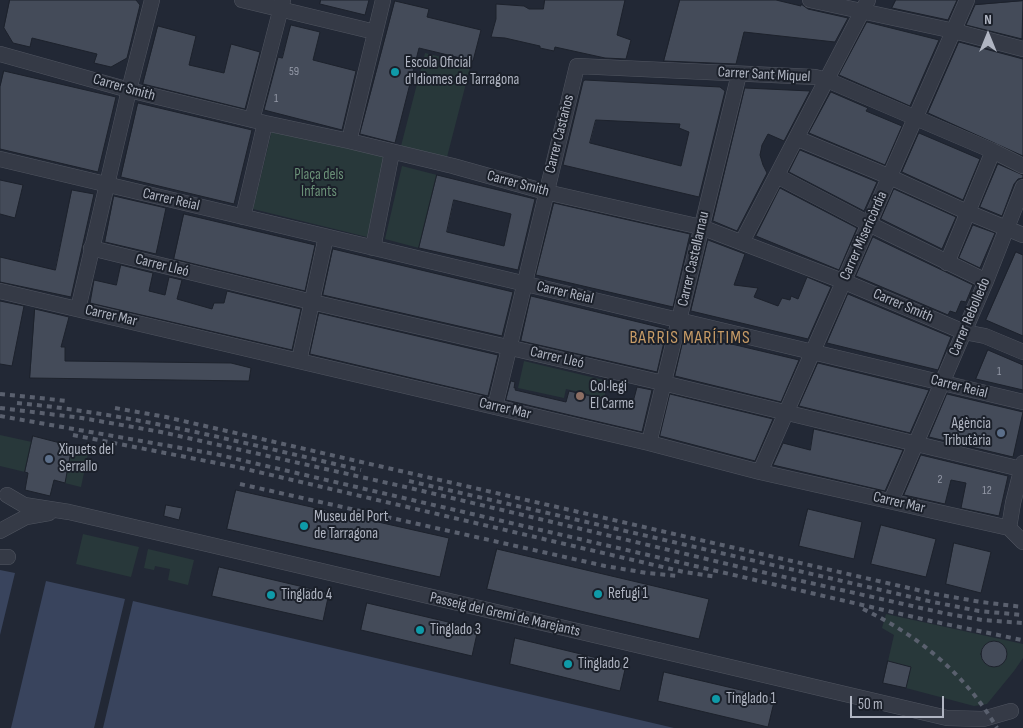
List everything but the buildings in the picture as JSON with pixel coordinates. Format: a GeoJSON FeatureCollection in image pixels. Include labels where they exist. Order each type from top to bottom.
{"type":"FeatureCollection","features":[{"type":"Feature","properties":{"kind":"street"},"geometry":{"type":"LineString","coordinates":[[78,309],[152,0]]}},
{"type":"Feature","properties":{"kind":"street"},"geometry":{"type":"LineString","coordinates":[[242,0],[282,5],[375,32]]}},
{"type":"Feature","properties":{"kind":"street"},"geometry":{"type":"LineString","coordinates":[[349,141],[383,0]]}},
{"type":"Feature","properties":{"kind":"street"},"geometry":{"type":"LineString","coordinates":[[810,0],[865,6],[1023,49]]}},
{"type":"Feature","properties":{"kind":"street","name":"Carrer Misericòrdia"},"geometry":{"type":"LineString","coordinates":[[760,472],[968,0]]}},
{"type":"Feature","properties":{"kind":"street"},"geometry":{"type":"LineString","coordinates":[[243,217],[258,122],[282,5]]}},
{"type":"Feature","properties":{"kind":"street"},"geometry":{"type":"LineString","coordinates":[[742,242],[865,6]]}},
{"type":"Feature","properties":{"kind":"street","name":"Carrer Smith"},"geometry":{"type":"LineString","coordinates":[[0,54],[129,90],[258,122],[349,141],[453,166],[546,192],[701,227],[844,282],[964,332],[985,336],[1023,352]]}},
{"type":"Feature","properties":{"kind":"street","name":"Carrer Sant Miquel"},"geometry":{"type":"LineString","coordinates":[[577,66],[815,77],[827,80],[993,151],[1023,166]]}},
{"type":"Feature","properties":{"kind":"street","name":"Carrer Castaños"},"geometry":{"type":"LineString","coordinates":[[495,407],[577,66]]}},
{"type":"Feature","properties":{"kind":"street","name":"Carrer Castellarnau"},"geometry":{"type":"LineString","coordinates":[[649,443],[739,74]]}},
{"type":"Feature","properties":{"kind":"street"},"geometry":{"type":"LineString","coordinates":[[796,138],[890,177],[1005,229],[1023,235]]}},
{"type":"Feature","properties":{"kind":"street"},"geometry":{"type":"LineString","coordinates":[[947,263],[993,151]]}},
{"type":"Feature","properties":{"kind":"street"},"geometry":{"type":"LineString","coordinates":[[373,248],[392,152]]}},
{"type":"Feature","properties":{"kind":"street","name":"Carrer Reial"},"geometry":{"type":"LineString","coordinates":[[0,158],[1023,402]]}},
{"type":"Feature","properties":{"kind":"street"},"geometry":{"type":"LineString","coordinates":[[777,176],[869,224],[986,281]]}},
{"type":"Feature","properties":{"kind":"street","name":"Carrer Rebolledo"},"geometry":{"type":"LineString","coordinates":[[891,501],[986,281],[1023,187]]}},
{"type":"Feature","properties":{"kind":"street"},"geometry":{"type":"LineString","coordinates":[[300,360],[326,237]]}},
{"type":"Feature","properties":{"kind":"street","name":"Carrer Lleó"},"geometry":{"type":"LineString","coordinates":[[92,248],[312,302],[663,383],[786,414],[1022,466]]}},
{"type":"Feature","properties":{"kind":"street","name":"Carrer Mar"},"geometry":{"type":"LineString","coordinates":[[0,291],[649,443],[760,472],[1009,528]]}},
{"type":"Feature","properties":{"kind":"street"},"geometry":{"type":"LineString","coordinates":[[1022,466],[1009,528],[1023,542]]}},
{"type":"Feature","properties":{"kind":"street"},"geometry":{"type":"LineString","coordinates":[[3,494],[12,498],[17,510],[14,522],[3,529]]}},
{"type":"Feature","properties":{"kind":"street","name":"Passeig del Gremi de Marejants"},"geometry":{"type":"LineString","coordinates":[[3,494],[24,505],[63,511],[947,718],[983,719],[1018,708]]}},
{"type":"Feature","properties":{"kind":"street","name":"Passeig del Gremi de Marejants"},"geometry":{"type":"LineString","coordinates":[[3,529],[26,517],[63,511]]}},
{"type":"Feature","properties":{"kind":"street"},"geometry":{"type":"LineString","coordinates":[[992,728],[999,719],[1018,708]]}},
{"type":"Feature","properties":{"kind":"street","name":"Passeig del Gremi de Marejants"},"geometry":{"type":"LineString","coordinates":[[947,718],[965,728]]}},
{"type":"Feature","properties":{"kind":"green space"},"geometry":{"type":"Polygon","coordinates":[[[425,53],[471,64],[447,157],[401,146],[425,53]]]}},
{"type":"Feature","properties":{"kind":"green space","name":"Plaça dels Infants"},"geometry":{"type":"Polygon","coordinates":[[[272,130],[386,157],[367,237],[253,209],[272,130]]]}},
{"type":"Feature","properties":{"kind":"green space"},"geometry":{"type":"Polygon","coordinates":[[[402,166],[437,175],[419,248],[385,239],[402,166]]]}},
{"type":"Feature","properties":{"kind":"green space"},"geometry":{"type":"Polygon","coordinates":[[[524,361],[608,381],[604,398],[566,389],[564,398],[518,388],[524,361]]]}},
{"type":"Feature","properties":{"kind":"green space"},"geometry":{"type":"Polygon","coordinates":[[[0,435],[32,442],[25,472],[0,466],[0,435]]]}},
{"type":"Feature","properties":{"kind":"green space"},"geometry":{"type":"Polygon","coordinates":[[[71,451],[88,454],[81,487],[65,483],[71,451]]]}},
{"type":"Feature","properties":{"kind":"green space"},"geometry":{"type":"Polygon","coordinates":[[[83,534],[139,547],[131,577],[76,564],[83,534]]]}},
{"type":"Feature","properties":{"kind":"green space"},"geometry":{"type":"Polygon","coordinates":[[[148,549],[194,560],[188,585],[168,580],[170,569],[155,566],[154,570],[144,568],[148,549]]]}},
{"type":"Feature","properties":{"kind":"green space"},"geometry":{"type":"Polygon","coordinates":[[[886,614],[1023,644],[1023,658],[987,704],[974,706],[906,688],[911,667],[888,661],[894,635],[882,628],[886,614]]]}},
{"type":"Feature","properties":{"kind":"water"},"geometry":{"type":"Polygon","coordinates":[[[0,570],[15,573],[0,635],[0,570]]]}},
{"type":"Feature","properties":{"kind":"water"},"geometry":{"type":"Polygon","coordinates":[[[46,581],[125,599],[94,728],[11,728],[46,581]]]}},
{"type":"Feature","properties":{"kind":"water"},"geometry":{"type":"Polygon","coordinates":[[[133,601],[674,728],[103,728],[133,601]]]}},
{"type":"Feature","properties":{"kind":"railway"},"geometry":{"type":"LineString","coordinates":[[0,394],[68,401]]}},
{"type":"Feature","properties":{"kind":"railway"},"geometry":{"type":"LineString","coordinates":[[17,403],[104,414],[147,422],[361,470]]}},
{"type":"Feature","properties":{"kind":"railway"},"geometry":{"type":"LineString","coordinates":[[0,408],[82,418],[161,432],[410,488],[740,567],[943,613],[982,620],[1023,623]]}},
{"type":"Feature","properties":{"kind":"railway"},"geometry":{"type":"LineString","coordinates":[[115,408],[166,417],[935,594],[1023,607]]}},
{"type":"Feature","properties":{"kind":"railway"},"geometry":{"type":"LineString","coordinates":[[0,416],[215,454],[931,621],[1022,640]]}},
{"type":"Feature","properties":{"kind":"railway"},"geometry":{"type":"LineString","coordinates":[[73,435],[237,467],[684,572],[717,577]]}},
{"type":"Feature","properties":{"kind":"railway"},"geometry":{"type":"LineString","coordinates":[[409,481],[933,602],[979,611],[1023,615]]}},
{"type":"Feature","properties":{"kind":"railway"},"geometry":{"type":"LineString","coordinates":[[240,484],[605,566],[678,576]]}},
{"type":"Feature","properties":{"kind":"railway"},"geometry":{"type":"LineString","coordinates":[[863,609],[903,631],[939,658],[971,691],[997,728]]}},
{"type":"Feature","properties":{"kind":"place","name":"Escola Oficial d'Idiomes de Tarragona"},"geometry":{"type":"Point","coordinates":[395,72]}},
{"type":"Feature","properties":{"kind":"place","name":"Col·legi El Carme"},"geometry":{"type":"Point","coordinates":[580,396]}},
{"type":"Feature","properties":{"kind":"place","name":"Agència Tributària"},"geometry":{"type":"Point","coordinates":[1001,433]}},
{"type":"Feature","properties":{"kind":"place","name":"Xiquets del Serrallo"},"geometry":{"type":"Point","coordinates":[49,459]}},
{"type":"Feature","properties":{"kind":"place","name":"Museu del Port de Tarragona"},"geometry":{"type":"Point","coordinates":[304,526]}},
{"type":"Feature","properties":{"kind":"place","name":"Refugi 1"},"geometry":{"type":"Point","coordinates":[598,594]}},
{"type":"Feature","properties":{"kind":"place","name":"Tinglado 4"},"geometry":{"type":"Point","coordinates":[271,595]}},
{"type":"Feature","properties":{"kind":"place","name":"Tinglado 3"},"geometry":{"type":"Point","coordinates":[420,630]}},
{"type":"Feature","properties":{"kind":"place","name":"Tinglado 2"},"geometry":{"type":"Point","coordinates":[568,664]}},
{"type":"Feature","properties":{"kind":"place","name":"Tinglado 1"},"geometry":{"type":"Point","coordinates":[716,699]}},
{"type":"Feature","properties":{"kind":"district","name":"BARRIS MARÍTIMS"},"geometry":{"type":"Point","coordinates":[690,338]}}]}
